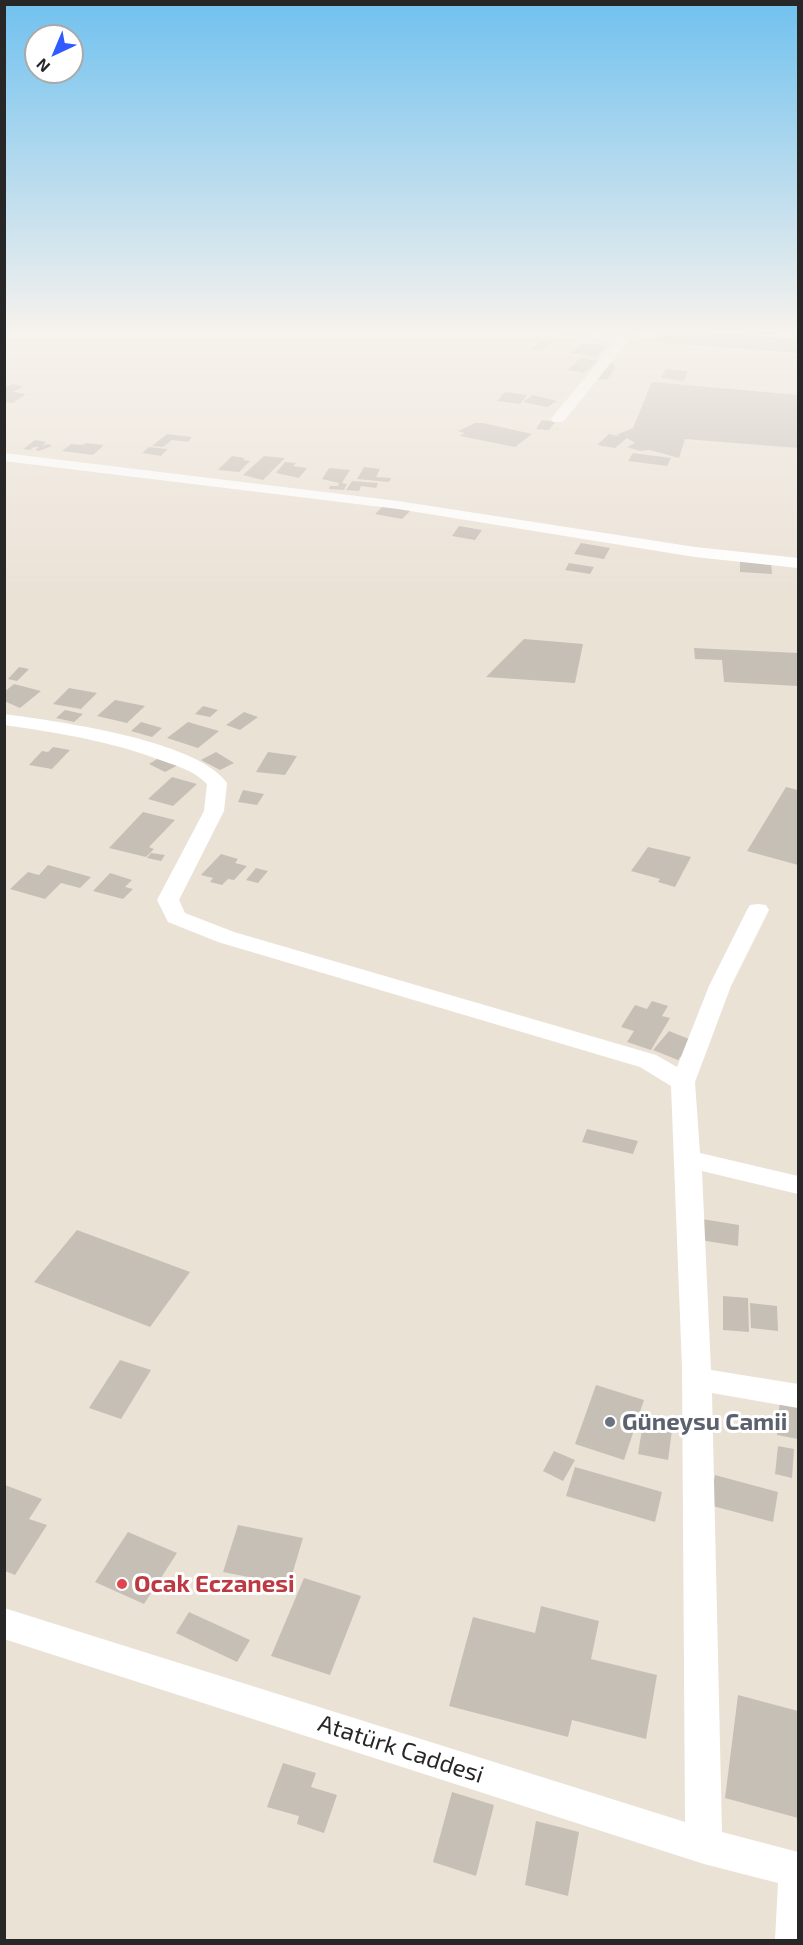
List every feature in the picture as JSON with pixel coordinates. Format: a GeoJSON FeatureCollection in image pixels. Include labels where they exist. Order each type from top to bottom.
{"type":"FeatureCollection","features":[{"type":"Feature","properties":{"kind":"street"},"geometry":{"type":"LineString","coordinates":[[4,457],[398,505],[695,552],[798,562]]}},
{"type":"Feature","properties":{"kind":"street"},"geometry":{"type":"LineString","coordinates":[[4,718],[73,729],[133,743],[203,769],[217,783],[214,811],[168,900],[176,917],[226,937],[648,1061],[683,1082]]}},
{"type":"Feature","properties":{"kind":"street"},"geometry":{"type":"LineString","coordinates":[[704,1846],[697,1379],[689,1159],[683,1082],[720,986],[758,910]]}},
{"type":"Feature","properties":{"kind":"street"},"geometry":{"type":"LineString","coordinates":[[689,1159],[798,1185]]}},
{"type":"Feature","properties":{"kind":"street"},"geometry":{"type":"LineString","coordinates":[[697,1379],[798,1396]]}},
{"type":"Feature","properties":{"kind":"street","name":"Atatürk Caddesi"},"geometry":{"type":"LineString","coordinates":[[4,1623],[704,1846],[797,1870]]}},
{"type":"Feature","properties":{"kind":"street"},"geometry":{"type":"LineString","coordinates":[[794,1941],[797,1870]]}},
{"type":"Feature","properties":{"kind":"building"},"geometry":{"type":"Polygon","coordinates":[[[542,420],[555,422],[549,430],[536,429],[542,420]]]}},
{"type":"Feature","properties":{"kind":"building"},"geometry":{"type":"Polygon","coordinates":[[[636,420],[798,420],[798,448],[685,439],[679,458],[650,450],[640,451],[627,447],[635,443],[627,438],[615,448],[597,445],[609,434],[622,437],[616,435],[633,428],[636,420]]]}},
{"type":"Feature","properties":{"kind":"building"},"geometry":{"type":"Polygon","coordinates":[[[475,423],[532,434],[515,447],[460,436],[464,433],[458,431],[475,423]]]}},
{"type":"Feature","properties":{"kind":"building"},"geometry":{"type":"Polygon","coordinates":[[[167,434],[192,437],[188,442],[172,440],[163,447],[152,446],[167,434]]]}},
{"type":"Feature","properties":{"kind":"building"},"geometry":{"type":"Polygon","coordinates":[[[35,440],[46,442],[43,446],[48,444],[52,446],[39,451],[35,450],[39,447],[30,450],[23,449],[35,440]]]}},
{"type":"Feature","properties":{"kind":"building"},"geometry":{"type":"Polygon","coordinates":[[[71,444],[104,445],[93,455],[62,451],[71,444]]]}},
{"type":"Feature","properties":{"kind":"building"},"geometry":{"type":"Polygon","coordinates":[[[149,447],[168,449],[161,456],[142,453],[149,447]]]}},
{"type":"Feature","properties":{"kind":"building"},"geometry":{"type":"Polygon","coordinates":[[[633,453],[671,458],[667,466],[628,461],[633,453]]]}},
{"type":"Feature","properties":{"kind":"building"},"geometry":{"type":"Polygon","coordinates":[[[232,456],[250,461],[239,472],[218,470],[232,456]]]}},
{"type":"Feature","properties":{"kind":"building"},"geometry":{"type":"Polygon","coordinates":[[[264,456],[285,458],[263,480],[243,475],[264,456]]]}},
{"type":"Feature","properties":{"kind":"building"},"geometry":{"type":"Polygon","coordinates":[[[285,462],[296,463],[293,466],[307,468],[299,478],[276,473],[285,462]]]}},
{"type":"Feature","properties":{"kind":"building"},"geometry":{"type":"Polygon","coordinates":[[[364,467],[380,469],[376,477],[391,478],[389,482],[357,479],[364,467]]]}},
{"type":"Feature","properties":{"kind":"building"},"geometry":{"type":"Polygon","coordinates":[[[329,468],[350,470],[342,483],[347,484],[344,490],[329,489],[330,486],[338,486],[339,483],[322,479],[329,468]]]}},
{"type":"Feature","properties":{"kind":"building"},"geometry":{"type":"Polygon","coordinates":[[[352,481],[378,483],[376,488],[361,486],[359,491],[346,490],[352,481]]]}},
{"type":"Feature","properties":{"kind":"building"},"geometry":{"type":"Polygon","coordinates":[[[385,504],[412,509],[402,519],[375,514],[385,504]]]}},
{"type":"Feature","properties":{"kind":"building"},"geometry":{"type":"Polygon","coordinates":[[[459,526],[482,530],[475,540],[452,536],[459,526]]]}},
{"type":"Feature","properties":{"kind":"building"},"geometry":{"type":"Polygon","coordinates":[[[581,543],[610,548],[604,559],[574,554],[581,543]]]}},
{"type":"Feature","properties":{"kind":"building"},"geometry":{"type":"Polygon","coordinates":[[[740,559],[771,561],[772,574],[740,572],[740,559]]]}},
{"type":"Feature","properties":{"kind":"building"},"geometry":{"type":"Polygon","coordinates":[[[569,563],[594,567],[590,574],[565,570],[569,563]]]}},
{"type":"Feature","properties":{"kind":"building"},"geometry":{"type":"Polygon","coordinates":[[[524,639],[583,644],[575,683],[486,677],[524,639]]]}},
{"type":"Feature","properties":{"kind":"building"},"geometry":{"type":"Polygon","coordinates":[[[694,648],[798,653],[798,686],[724,682],[722,660],[695,659],[694,648]]]}},
{"type":"Feature","properties":{"kind":"building"},"geometry":{"type":"Polygon","coordinates":[[[19,667],[29,669],[17,681],[8,679],[19,667]]]}},
{"type":"Feature","properties":{"kind":"building"},"geometry":{"type":"Polygon","coordinates":[[[14,684],[41,691],[20,708],[4,701],[4,692],[14,684]]]}},
{"type":"Feature","properties":{"kind":"building"},"geometry":{"type":"Polygon","coordinates":[[[69,688],[97,693],[81,709],[53,704],[69,688]]]}},
{"type":"Feature","properties":{"kind":"building"},"geometry":{"type":"Polygon","coordinates":[[[115,700],[145,706],[127,723],[97,716],[115,700]]]}},
{"type":"Feature","properties":{"kind":"building"},"geometry":{"type":"Polygon","coordinates":[[[203,706],[218,710],[210,717],[195,714],[203,706]]]}},
{"type":"Feature","properties":{"kind":"building"},"geometry":{"type":"Polygon","coordinates":[[[65,710],[83,714],[74,722],[56,718],[65,710]]]}},
{"type":"Feature","properties":{"kind":"building"},"geometry":{"type":"Polygon","coordinates":[[[244,712],[258,717],[240,730],[226,725],[244,712]]]}},
{"type":"Feature","properties":{"kind":"building"},"geometry":{"type":"Polygon","coordinates":[[[141,722],[162,728],[152,737],[131,731],[141,722]]]}},
{"type":"Feature","properties":{"kind":"building"},"geometry":{"type":"Polygon","coordinates":[[[188,722],[219,731],[198,748],[167,738],[188,722]]]}},
{"type":"Feature","properties":{"kind":"building"},"geometry":{"type":"Polygon","coordinates":[[[53,747],[70,750],[52,769],[29,765],[42,751],[48,752],[53,747]]]}},
{"type":"Feature","properties":{"kind":"building"},"geometry":{"type":"Polygon","coordinates":[[[216,752],[234,763],[220,770],[201,760],[216,752]]]}},
{"type":"Feature","properties":{"kind":"building"},"geometry":{"type":"Polygon","coordinates":[[[268,752],[297,756],[285,775],[256,772],[268,752]]]}},
{"type":"Feature","properties":{"kind":"building"},"geometry":{"type":"Polygon","coordinates":[[[162,756],[178,765],[165,772],[149,764],[162,756]]]}},
{"type":"Feature","properties":{"kind":"building"},"geometry":{"type":"Polygon","coordinates":[[[172,777],[197,784],[173,806],[148,799],[172,777]]]}},
{"type":"Feature","properties":{"kind":"building"},"geometry":{"type":"Polygon","coordinates":[[[786,787],[798,790],[798,865],[747,851],[786,787]]]}},
{"type":"Feature","properties":{"kind":"building"},"geometry":{"type":"Polygon","coordinates":[[[243,790],[264,794],[257,805],[238,802],[243,790]]]}},
{"type":"Feature","properties":{"kind":"building"},"geometry":{"type":"Polygon","coordinates":[[[143,812],[175,820],[149,847],[154,849],[146,857],[109,848],[143,812]]]}},
{"type":"Feature","properties":{"kind":"building"},"geometry":{"type":"Polygon","coordinates":[[[648,847],[691,857],[675,887],[658,882],[660,879],[631,871],[648,847]]]}},
{"type":"Feature","properties":{"kind":"building"},"geometry":{"type":"Polygon","coordinates":[[[151,853],[165,855],[161,861],[147,858],[151,853]]]}},
{"type":"Feature","properties":{"kind":"building"},"geometry":{"type":"Polygon","coordinates":[[[221,854],[238,859],[235,863],[247,866],[234,880],[228,879],[222,885],[210,882],[213,878],[201,875],[221,854]]]}},
{"type":"Feature","properties":{"kind":"building"},"geometry":{"type":"Polygon","coordinates":[[[48,865],[91,877],[80,888],[61,883],[45,899],[10,889],[28,872],[39,875],[48,865]]]}},
{"type":"Feature","properties":{"kind":"building"},"geometry":{"type":"Polygon","coordinates":[[[256,868],[268,871],[258,883],[246,880],[256,868]]]}},
{"type":"Feature","properties":{"kind":"building"},"geometry":{"type":"Polygon","coordinates":[[[110,873],[132,880],[125,887],[133,889],[123,899],[93,891],[110,873]]]}},
{"type":"Feature","properties":{"kind":"building"},"geometry":{"type":"Polygon","coordinates":[[[652,1001],[668,1006],[662,1016],[670,1018],[651,1050],[627,1042],[634,1031],[621,1027],[635,1005],[647,1009],[652,1001]]]}},
{"type":"Feature","properties":{"kind":"building"},"geometry":{"type":"Polygon","coordinates":[[[669,1031],[694,1041],[678,1060],[653,1050],[669,1031]]]}},
{"type":"Feature","properties":{"kind":"building"},"geometry":{"type":"Polygon","coordinates":[[[587,1129],[638,1141],[633,1154],[582,1142],[587,1129]]]}},
{"type":"Feature","properties":{"kind":"building"},"geometry":{"type":"Polygon","coordinates":[[[702,1219],[739,1225],[738,1246],[700,1240],[702,1219]]]}},
{"type":"Feature","properties":{"kind":"building"},"geometry":{"type":"Polygon","coordinates":[[[77,1230],[190,1272],[150,1327],[34,1282],[77,1230]]]}},
{"type":"Feature","properties":{"kind":"building"},"geometry":{"type":"Polygon","coordinates":[[[723,1296],[748,1298],[749,1332],[723,1330],[723,1296]]]}},
{"type":"Feature","properties":{"kind":"building"},"geometry":{"type":"Polygon","coordinates":[[[750,1303],[777,1306],[778,1331],[751,1328],[750,1303]]]}},
{"type":"Feature","properties":{"kind":"building"},"geometry":{"type":"Polygon","coordinates":[[[120,1360],[151,1370],[121,1419],[89,1408],[120,1360]]]}},
{"type":"Feature","properties":{"kind":"building","name":"Güneysu Camii"},"geometry":{"type":"Polygon","coordinates":[[[596,1385],[644,1400],[624,1460],[575,1444],[596,1385]]]}},
{"type":"Feature","properties":{"kind":"building"},"geometry":{"type":"Polygon","coordinates":[[[780,1398],[798,1402],[798,1439],[777,1435],[780,1398]]]}},
{"type":"Feature","properties":{"kind":"building"},"geometry":{"type":"Polygon","coordinates":[[[644,1417],[673,1423],[668,1460],[638,1454],[644,1417]]]}},
{"type":"Feature","properties":{"kind":"building"},"geometry":{"type":"Polygon","coordinates":[[[778,1446],[794,1449],[792,1478],[775,1474],[778,1446]]]}},
{"type":"Feature","properties":{"kind":"building"},"geometry":{"type":"Polygon","coordinates":[[[554,1451],[575,1460],[563,1481],[543,1471],[554,1451]]]}},
{"type":"Feature","properties":{"kind":"building"},"geometry":{"type":"Polygon","coordinates":[[[575,1467],[662,1492],[655,1522],[566,1496],[575,1467]]]}},
{"type":"Feature","properties":{"kind":"building"},"geometry":{"type":"Polygon","coordinates":[[[715,1475],[778,1492],[773,1522],[709,1505],[715,1475]]]}},
{"type":"Feature","properties":{"kind":"building"},"geometry":{"type":"Polygon","coordinates":[[[5,1485],[42,1499],[29,1519],[47,1525],[15,1575],[5,1571],[5,1485]]]}},
{"type":"Feature","properties":{"kind":"building"},"geometry":{"type":"Polygon","coordinates":[[[238,1525],[303,1538],[289,1585],[223,1572],[238,1525]]]}},
{"type":"Feature","properties":{"kind":"building"},"geometry":{"type":"Polygon","coordinates":[[[128,1532],[177,1553],[144,1604],[95,1582],[128,1532]]]}},
{"type":"Feature","properties":{"kind":"building"},"geometry":{"type":"Polygon","coordinates":[[[304,1578],[361,1596],[330,1675],[271,1656],[304,1578]]]}},
{"type":"Feature","properties":{"kind":"building"},"geometry":{"type":"Polygon","coordinates":[[[541,1606],[599,1621],[591,1659],[657,1675],[646,1739],[572,1720],[568,1737],[449,1706],[473,1617],[535,1633],[541,1606]]]}},
{"type":"Feature","properties":{"kind":"building"},"geometry":{"type":"Polygon","coordinates":[[[189,1612],[250,1640],[237,1662],[176,1633],[189,1612]]]}},
{"type":"Feature","properties":{"kind":"building"},"geometry":{"type":"Polygon","coordinates":[[[738,1695],[798,1711],[798,1818],[725,1798],[738,1695]]]}},
{"type":"Feature","properties":{"kind":"building"},"geometry":{"type":"Polygon","coordinates":[[[283,1763],[316,1773],[311,1787],[337,1795],[324,1833],[297,1824],[299,1816],[267,1807],[283,1763]]]}},
{"type":"Feature","properties":{"kind":"building"},"geometry":{"type":"Polygon","coordinates":[[[452,1792],[494,1805],[476,1876],[433,1862],[452,1792]]]}},
{"type":"Feature","properties":{"kind":"building"},"geometry":{"type":"Polygon","coordinates":[[[536,1821],[579,1832],[568,1896],[525,1885],[536,1821]]]}},
{"type":"Feature","properties":{"kind":"place","name":"Güneysu Camii"},"geometry":{"type":"Point","coordinates":[610,1422]}},
{"type":"Feature","properties":{"kind":"place","name":"Ocak Eczanesi"},"geometry":{"type":"Point","coordinates":[122,1584]}}]}
